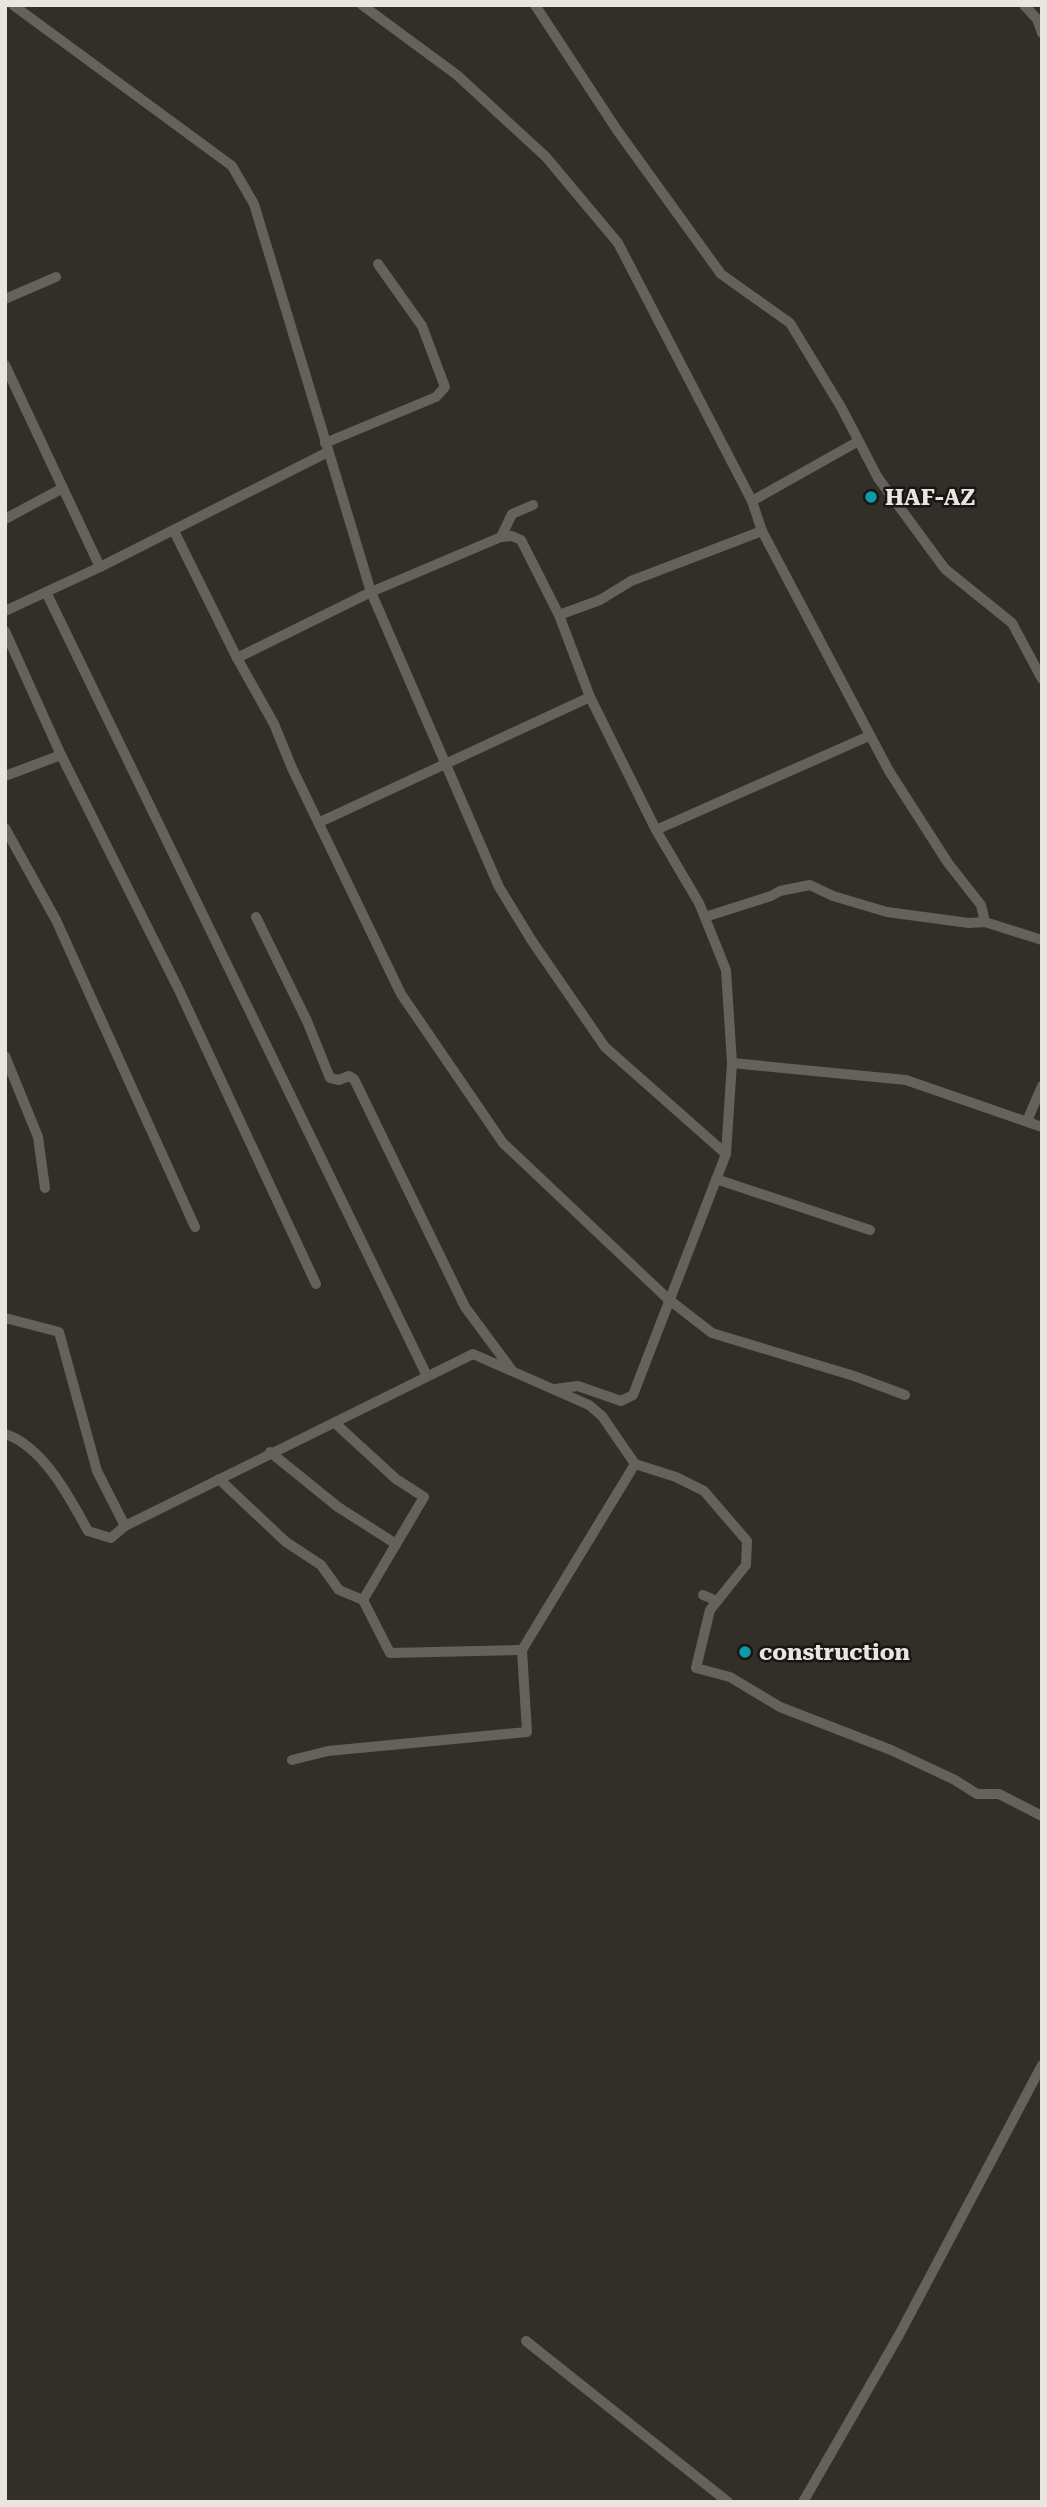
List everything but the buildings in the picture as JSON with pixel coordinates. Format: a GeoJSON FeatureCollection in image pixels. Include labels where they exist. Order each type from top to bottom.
{"type":"FeatureCollection","features":[{"type":"Feature","properties":{"kind":"street"},"geometry":{"type":"LineString","coordinates":[[13,5],[232,166],[254,204],[371,592],[499,887],[592,1029],[630,1072],[726,1154]]}},
{"type":"Feature","properties":{"kind":"street"},"geometry":{"type":"LineString","coordinates":[[362,5],[457,75],[546,157],[618,243],[752,501],[762,531],[869,736],[920,822],[981,905],[985,922]]}},
{"type":"Feature","properties":{"kind":"street"},"geometry":{"type":"LineString","coordinates":[[535,5],[617,130],[721,274],[790,323],[841,407],[878,478],[945,569],[1012,623],[1042,679]]}},
{"type":"Feature","properties":{"kind":"street"},"geometry":{"type":"LineString","coordinates":[[1024,5],[1037,19],[1042,33]]}},
{"type":"Feature","properties":{"kind":"street"},"geometry":{"type":"LineString","coordinates":[[5,611],[174,531],[327,448],[436,397],[445,387],[422,326],[378,264]]}},
{"type":"Feature","properties":{"kind":"street"},"geometry":{"type":"LineString","coordinates":[[5,299],[55,277]]}},
{"type":"Feature","properties":{"kind":"street"},"geometry":{"type":"LineString","coordinates":[[5,365],[100,567]]}},
{"type":"Feature","properties":{"kind":"street"},"geometry":{"type":"LineString","coordinates":[[752,501],[857,442]]}},
{"type":"Feature","properties":{"kind":"street"},"geometry":{"type":"LineString","coordinates":[[5,519],[63,488]]}},
{"type":"Feature","properties":{"kind":"street"},"geometry":{"type":"LineString","coordinates":[[501,537],[504,525],[512,514],[533,505]]}},
{"type":"Feature","properties":{"kind":"street"},"geometry":{"type":"LineString","coordinates":[[174,531],[237,658],[274,724],[292,768],[401,994],[503,1143],[668,1299],[712,1333],[854,1376],[905,1395]]}},
{"type":"Feature","properties":{"kind":"street"},"geometry":{"type":"LineString","coordinates":[[559,615],[600,600],[631,581],[762,531]]}},
{"type":"Feature","properties":{"kind":"street"},"geometry":{"type":"LineString","coordinates":[[237,658],[371,592],[501,537],[512,536],[521,540],[559,615],[590,697],[656,830],[705,916],[726,970],[732,1063],[726,1154],[633,1395],[621,1401],[578,1386],[555,1389]]}},
{"type":"Feature","properties":{"kind":"street"},"geometry":{"type":"LineString","coordinates":[[46,593],[427,1376]]}},
{"type":"Feature","properties":{"kind":"street"},"geometry":{"type":"LineString","coordinates":[[5,631],[61,755],[179,990],[316,1284]]}},
{"type":"Feature","properties":{"kind":"street"},"geometry":{"type":"LineString","coordinates":[[320,822],[590,697]]}},
{"type":"Feature","properties":{"kind":"street"},"geometry":{"type":"LineString","coordinates":[[656,830],[869,736]]}},
{"type":"Feature","properties":{"kind":"street"},"geometry":{"type":"LineString","coordinates":[[5,776],[61,755]]}},
{"type":"Feature","properties":{"kind":"street"},"geometry":{"type":"LineString","coordinates":[[5,828],[56,920],[195,1227]]}},
{"type":"Feature","properties":{"kind":"street"},"geometry":{"type":"LineString","coordinates":[[705,916],[771,897],[780,891],[810,885],[833,897],[887,912],[969,923],[985,922],[1042,940]]}},
{"type":"Feature","properties":{"kind":"street"},"geometry":{"type":"LineString","coordinates":[[256,917],[307,1021],[330,1078],[339,1080],[349,1076],[354,1079],[465,1307],[512,1372]]}},
{"type":"Feature","properties":{"kind":"street"},"geometry":{"type":"LineString","coordinates":[[5,1056],[38,1137],[45,1188]]}},
{"type":"Feature","properties":{"kind":"street"},"geometry":{"type":"LineString","coordinates":[[732,1063],[906,1080],[1042,1127]]}},
{"type":"Feature","properties":{"kind":"street"},"geometry":{"type":"LineString","coordinates":[[1027,1121],[1042,1086]]}},
{"type":"Feature","properties":{"kind":"street"},"geometry":{"type":"LineString","coordinates":[[716,1179],[870,1230]]}},
{"type":"Feature","properties":{"kind":"street"},"geometry":{"type":"LineString","coordinates":[[5,1318],[59,1332],[97,1471],[125,1526]]}},
{"type":"Feature","properties":{"kind":"street"},"geometry":{"type":"LineString","coordinates":[[5,1434],[17,1438],[59,1480],[88,1531],[111,1538],[125,1526],[270,1452],[336,1424],[473,1354],[589,1405],[602,1416],[635,1464],[676,1477],[704,1491],[747,1541],[746,1565],[710,1610],[696,1668],[730,1678],[780,1707],[891,1750],[955,1780],[977,1794],[999,1794],[1042,1816]]}},
{"type":"Feature","properties":{"kind":"street"},"geometry":{"type":"LineString","coordinates":[[336,1424],[396,1479],[424,1497],[363,1600]]}},
{"type":"Feature","properties":{"kind":"street"},"geometry":{"type":"LineString","coordinates":[[270,1452],[338,1507],[396,1544]]}},
{"type":"Feature","properties":{"kind":"street"},"geometry":{"type":"LineString","coordinates":[[292,1760],[364,1747],[525,1734],[528,1728],[522,1650],[635,1464]]}},
{"type":"Feature","properties":{"kind":"street"},"geometry":{"type":"LineString","coordinates":[[219,1479],[286,1542],[321,1565],[339,1590],[363,1600],[390,1653],[522,1650]]}},
{"type":"Feature","properties":{"kind":"street"},"geometry":{"type":"LineString","coordinates":[[704,1595],[717,1601]]}},
{"type":"Feature","properties":{"kind":"street"},"geometry":{"type":"LineString","coordinates":[[803,2502],[1037,2089],[1042,2066]]}},
{"type":"Feature","properties":{"kind":"street"},"geometry":{"type":"LineString","coordinates":[[526,2340],[727,2502]]}},
{"type":"Feature","properties":{"kind":"place","name":"HAF-AZ"},"geometry":{"type":"Point","coordinates":[871,497]}},
{"type":"Feature","properties":{"kind":"place","name":"construction"},"geometry":{"type":"Point","coordinates":[745,1652]}}]}
